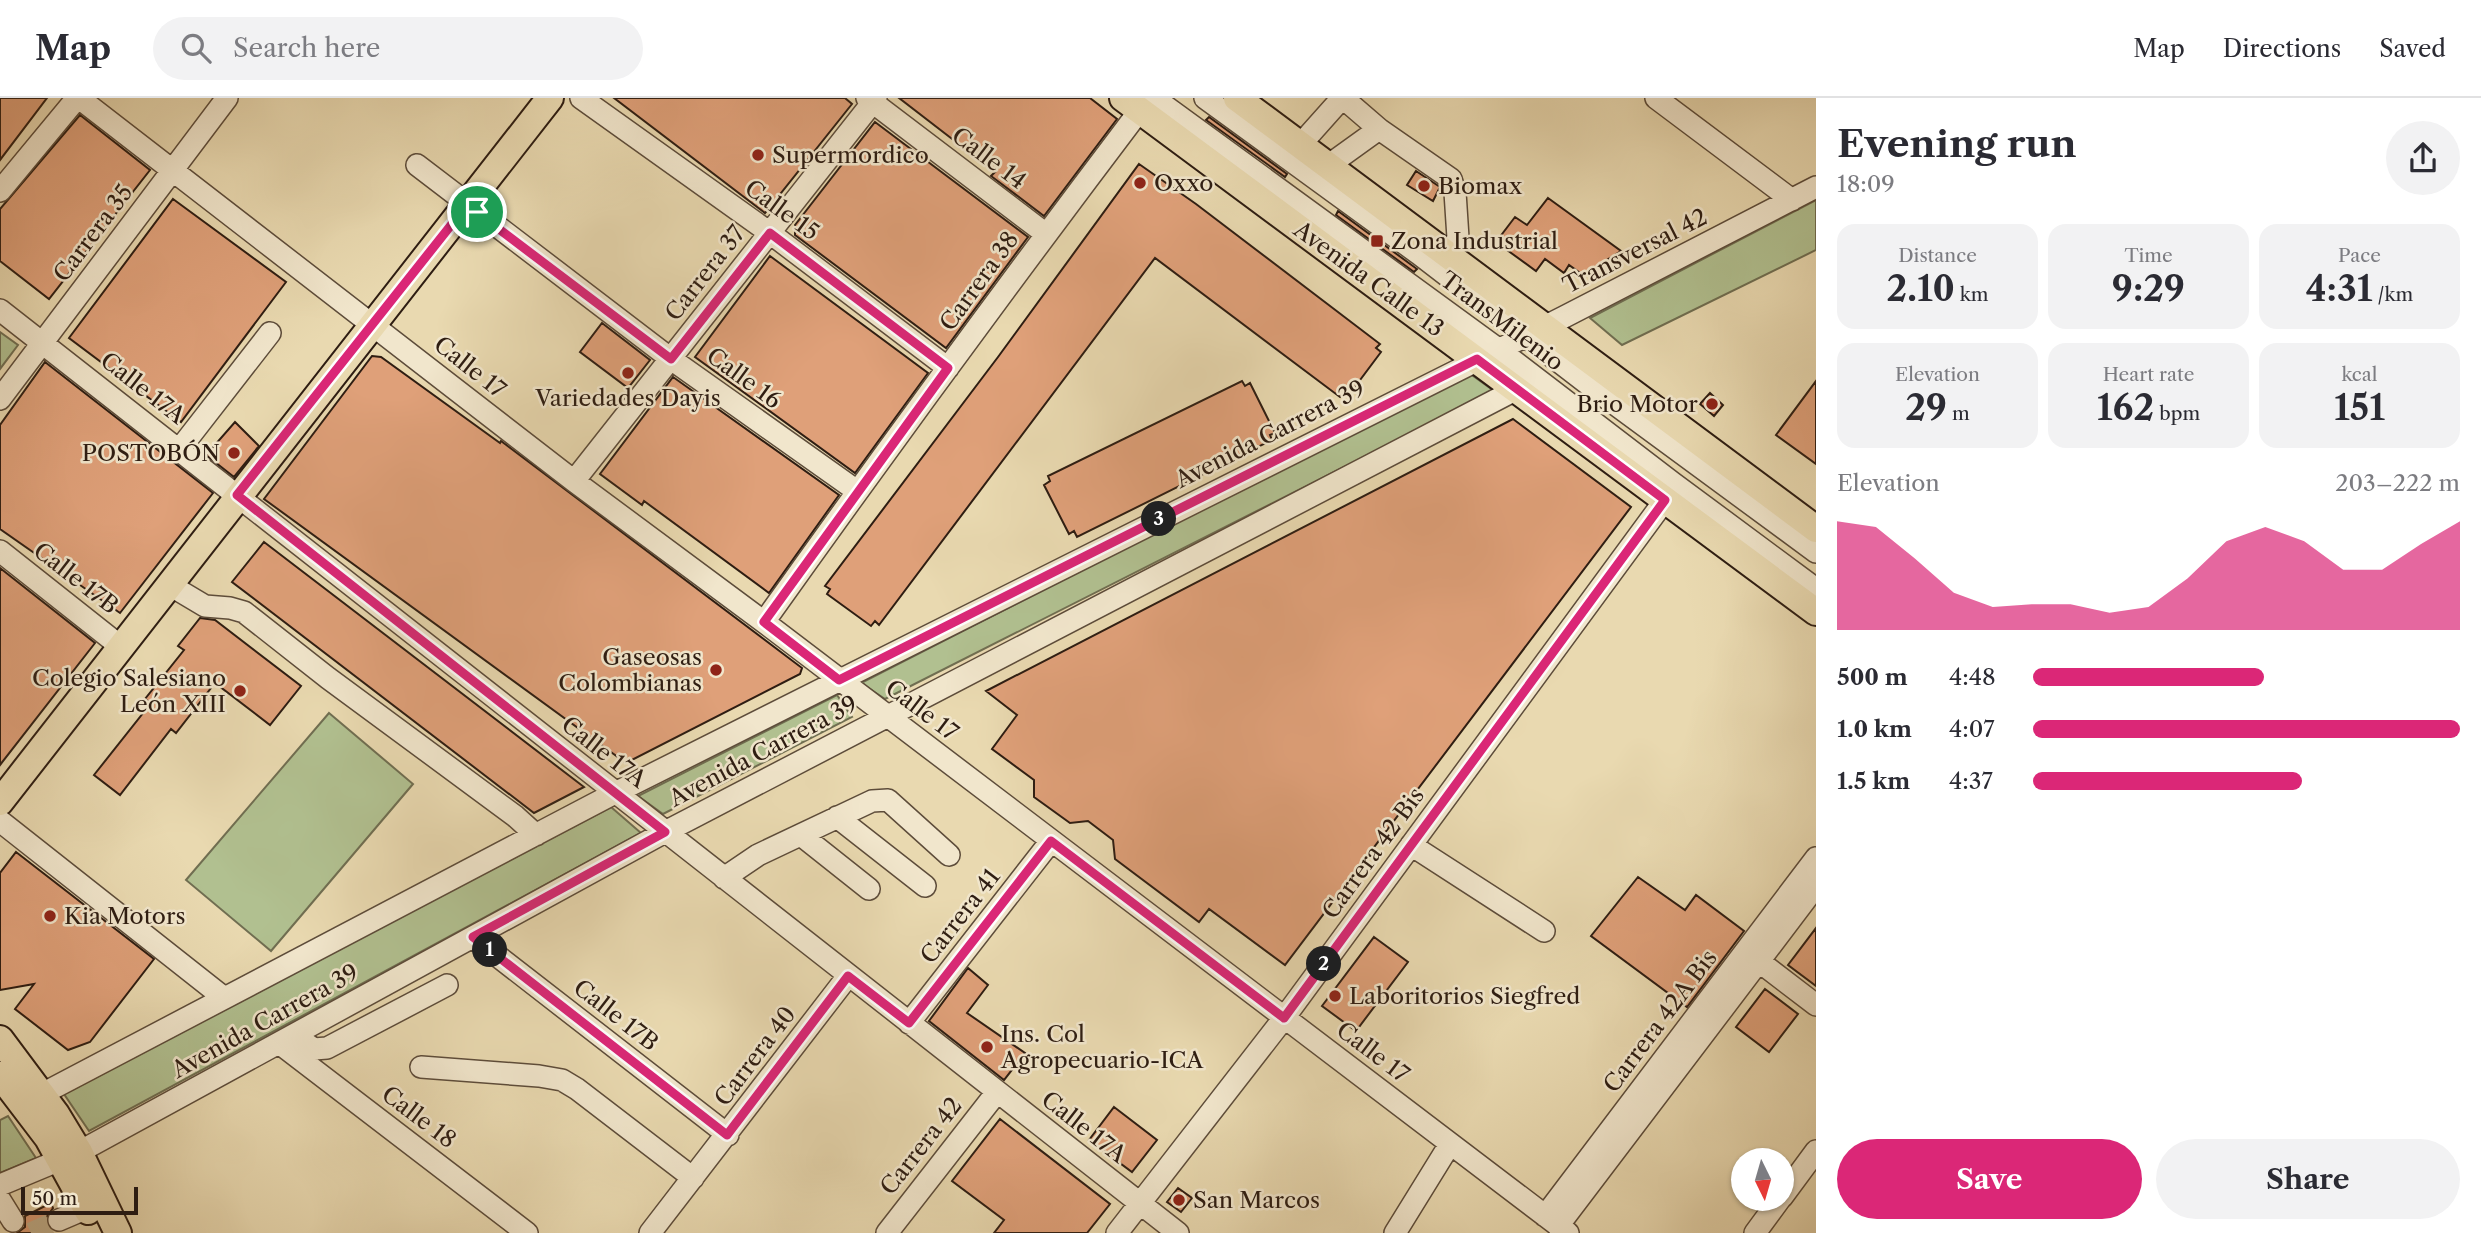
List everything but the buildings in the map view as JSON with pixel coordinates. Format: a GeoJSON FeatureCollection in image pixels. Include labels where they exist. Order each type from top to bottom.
{"type":"FeatureCollection","features":[{"type":"Feature","properties":{"kind":"main road"},"geometry":{"type":"LineString","coordinates":[[0,802],[237,495],[550,98]]}},
{"type":"Feature","properties":{"kind":"main road"},"geometry":{"type":"LineString","coordinates":[[1237,98],[1450,255],[1536,331],[1816,529]]}},
{"type":"Feature","properties":{"kind":"main road","name":"Avenida Calle 13"},"geometry":{"type":"LineString","coordinates":[[1139,102],[1488,354],[1517,389],[1816,612]]}},
{"type":"Feature","properties":{"kind":"main road"},"geometry":{"type":"LineString","coordinates":[[0,1039],[20,1098]]}},
{"type":"Feature","properties":{"kind":"main road"},"geometry":{"type":"LineString","coordinates":[[0,1075],[48,1138],[70,1156],[118,1233]]}},
{"type":"Feature","properties":{"kind":"main road"},"geometry":{"type":"LineString","coordinates":[[70,1156],[98,1233]]}},
{"type":"Feature","properties":{"kind":"street","name":"Calle 17"},"geometry":{"type":"LineString","coordinates":[[78,98],[574,481],[764,622],[1557,1225]]}},
{"type":"Feature","properties":{"kind":"street"},"geometry":{"type":"LineString","coordinates":[[0,191],[78,98]]}},
{"type":"Feature","properties":{"kind":"street","name":"Carrera 35"},"geometry":{"type":"LineString","coordinates":[[0,399],[227,98]]}},
{"type":"Feature","properties":{"kind":"street","name":"Calle 15"},"geometry":{"type":"LineString","coordinates":[[581,98],[770,233],[948,368]]}},
{"type":"Feature","properties":{"kind":"street","name":"TransMilenio"},"geometry":{"type":"LineString","coordinates":[[1205,98],[1419,254],[1536,331],[1639,422],[1816,552]]}},
{"type":"Feature","properties":{"kind":"street"},"geometry":{"type":"LineString","coordinates":[[1301,144],[1343,98],[1379,129],[1451,180],[1454,186],[1458,238],[1450,255]]}},
{"type":"Feature","properties":{"kind":"street"},"geometry":{"type":"LineString","coordinates":[[1656,98],[1792,200]]}},
{"type":"Feature","properties":{"kind":"street","name":"Carrera 37"},"geometry":{"type":"LineString","coordinates":[[574,481],[872,100]]}},
{"type":"Feature","properties":{"kind":"street","name":"Calle 14"},"geometry":{"type":"LineString","coordinates":[[872,100],[1046,234]]}},
{"type":"Feature","properties":{"kind":"street","name":"Carrera 38"},"geometry":{"type":"LineString","coordinates":[[764,622],[1139,102]]}},
{"type":"Feature","properties":{"kind":"street"},"geometry":{"type":"LineString","coordinates":[[1329,165],[1379,129]]}},
{"type":"Feature","properties":{"kind":"street","name":"Calle 16"},"geometry":{"type":"LineString","coordinates":[[417,166],[671,359],[857,491]]}},
{"type":"Feature","properties":{"kind":"street","name":"Transversal 42"},"geometry":{"type":"LineString","coordinates":[[1488,354],[1816,187]]}},
{"type":"Feature","properties":{"kind":"street","name":"Calle 17A"},"geometry":{"type":"LineString","coordinates":[[0,310],[1178,1233]]}},
{"type":"Feature","properties":{"kind":"street"},"geometry":{"type":"LineString","coordinates":[[179,450],[270,332]]}},
{"type":"Feature","properties":{"kind":"street","name":"TransMilenio"},"geometry":{"type":"LineString","coordinates":[[1488,354],[1662,476],[1816,589]]}},
{"type":"Feature","properties":{"kind":"street","name":"Avenida Carrera 39"},"geometry":{"type":"LineString","coordinates":[[20,1098],[223,997],[615,793],[1488,354]]}},
{"type":"Feature","properties":{"kind":"street","name":"Avenida Carrera 39"},"geometry":{"type":"LineString","coordinates":[[0,1185],[70,1156],[665,832],[1517,389]]}},
{"type":"Feature","properties":{"kind":"street","name":"Carrera 42 Bis"},"geometry":{"type":"LineString","coordinates":[[1117,1233],[1284,1018],[1665,500]]}},
{"type":"Feature","properties":{"kind":"street","name":"Calle 17B"},"geometry":{"type":"LineString","coordinates":[[0,551],[120,646]]}},
{"type":"Feature","properties":{"kind":"street"},"geometry":{"type":"LineString","coordinates":[[168,584],[205,606],[244,612],[328,678],[515,816],[536,835]]}},
{"type":"Feature","properties":{"kind":"street"},"geometry":{"type":"LineString","coordinates":[[724,878],[758,855],[872,801],[888,800],[949,855]]}},
{"type":"Feature","properties":{"kind":"street"},"geometry":{"type":"LineString","coordinates":[[837,817],[925,886]]}},
{"type":"Feature","properties":{"kind":"street"},"geometry":{"type":"LineString","coordinates":[[0,821],[223,997]]}},
{"type":"Feature","properties":{"kind":"street"},"geometry":{"type":"LineString","coordinates":[[801,835],[869,889]]}},
{"type":"Feature","properties":{"kind":"street","name":"Carrera 41"},"geometry":{"type":"LineString","coordinates":[[909,1023],[1051,841]]}},
{"type":"Feature","properties":{"kind":"street"},"geometry":{"type":"LineString","coordinates":[[1411,845],[1545,931]]}},
{"type":"Feature","properties":{"kind":"street","name":"Carrera 42A Bis"},"geometry":{"type":"LineString","coordinates":[[1753,957],[1816,858]]}},
{"type":"Feature","properties":{"kind":"street","name":"Carrera 42A Bis"},"geometry":{"type":"LineString","coordinates":[[1557,1225],[1706,1018],[1753,957],[1816,886]]}},
{"type":"Feature","properties":{"kind":"street","name":"Calle 17B"},"geometry":{"type":"LineString","coordinates":[[473,937],[727,1135]]}},
{"type":"Feature","properties":{"kind":"street"},"geometry":{"type":"LineString","coordinates":[[1753,957],[1816,1005]]}},
{"type":"Feature","properties":{"kind":"street","name":"Carrera 40"},"geometry":{"type":"LineString","coordinates":[[650,1233],[848,976]]}},
{"type":"Feature","properties":{"kind":"street"},"geometry":{"type":"LineString","coordinates":[[286,1039],[314,1049],[327,1048],[447,985]]}},
{"type":"Feature","properties":{"kind":"street","name":"Calle 18"},"geometry":{"type":"LineString","coordinates":[[286,1039],[527,1233]]}},
{"type":"Feature","properties":{"kind":"street"},"geometry":{"type":"LineString","coordinates":[[421,1067],[562,1080],[693,1178]]}},
{"type":"Feature","properties":{"kind":"street","name":"Carrera 42"},"geometry":{"type":"LineString","coordinates":[[887,1233],[997,1091]]}},
{"type":"Feature","properties":{"kind":"street"},"geometry":{"type":"LineString","coordinates":[[1395,1233],[1450,1144]]}},
{"type":"Feature","properties":{"kind":"street"},"geometry":{"type":"LineString","coordinates":[[1794,1181],[1816,1151]]}},
{"type":"Feature","properties":{"kind":"street"},"geometry":{"type":"LineString","coordinates":[[0,1199],[13,1221]]}},
{"type":"Feature","properties":{"kind":"street"},"geometry":{"type":"LineString","coordinates":[[59,1220],[87,1208]]}},
{"type":"Feature","properties":{"kind":"street"},"geometry":{"type":"LineString","coordinates":[[1755,1233],[1771,1211]]}},
{"type":"Feature","properties":{"kind":"green space"},"geometry":{"type":"Polygon","coordinates":[[[1816,200],[1816,250],[1622,345],[1590,318],[1816,200]]]}},
{"type":"Feature","properties":{"kind":"green space"},"geometry":{"type":"Polygon","coordinates":[[[0,332],[18,345],[0,369],[0,332]]]}},
{"type":"Feature","properties":{"kind":"green space"},"geometry":{"type":"Polygon","coordinates":[[[1469,373],[1494,391],[885,699],[861,683],[1469,373]]]}},
{"type":"Feature","properties":{"kind":"green space"},"geometry":{"type":"Polygon","coordinates":[[[837,695],[852,717],[663,814],[638,796],[837,695]]]}},
{"type":"Feature","properties":{"kind":"green space"},"geometry":{"type":"Polygon","coordinates":[[[329,713],[413,784],[271,951],[186,880],[329,713]]]}},
{"type":"Feature","properties":{"kind":"green space"},"geometry":{"type":"Polygon","coordinates":[[[611,807],[641,833],[89,1131],[64,1094],[611,807]]]}},
{"type":"Feature","properties":{"kind":"green space"},"geometry":{"type":"Polygon","coordinates":[[[8,1116],[36,1158],[0,1173],[0,1120],[8,1116]]]}},
{"type":"Feature","properties":{"kind":"tunnel"},"geometry":{"type":"LineString","coordinates":[[31,1233],[59,1220]]}},
{"type":"Feature","properties":{"kind":"place","name":"Supermordico"},"geometry":{"type":"Point","coordinates":[758,155]}},
{"type":"Feature","properties":{"kind":"place","name":"Oxxo"},"geometry":{"type":"Point","coordinates":[1140,183]}},
{"type":"Feature","properties":{"kind":"place","name":"Biomax"},"geometry":{"type":"Point","coordinates":[1424,186]}},
{"type":"Feature","properties":{"kind":"place","name":"Zona Industrial"},"geometry":{"type":"Point","coordinates":[1377,241]}},
{"type":"Feature","properties":{"kind":"place","name":"Variedades Dayis"},"geometry":{"type":"Point","coordinates":[628,373]}},
{"type":"Feature","properties":{"kind":"place","name":"Brio Motor"},"geometry":{"type":"Point","coordinates":[1712,404]}},
{"type":"Feature","properties":{"kind":"place","name":"POSTOBÓN"},"geometry":{"type":"Point","coordinates":[234,453]}},
{"type":"Feature","properties":{"kind":"place","name":"Gaseosas Colombianas"},"geometry":{"type":"Point","coordinates":[716,670]}},
{"type":"Feature","properties":{"kind":"place","name":"Colegio Salesiano León XIII"},"geometry":{"type":"Point","coordinates":[240,691]}},
{"type":"Feature","properties":{"kind":"place","name":"Kia Motors"},"geometry":{"type":"Point","coordinates":[50,916]}},
{"type":"Feature","properties":{"kind":"place","name":"Laboritorios Siegfred"},"geometry":{"type":"Point","coordinates":[1335,996]}},
{"type":"Feature","properties":{"kind":"place","name":"Ins. Col Agropecuario-ICA"},"geometry":{"type":"Point","coordinates":[987,1047]}},
{"type":"Feature","properties":{"kind":"place","name":"San Marcos"},"geometry":{"type":"Point","coordinates":[1179,1200]}},
{"type":"Feature","properties":{"kind":"route"},"geometry":{"type":"LineString","coordinates":[[467,205],[477,212],[671,359],[770,233],[948,368],[764,622],[839,680],[1477,359],[1665,500],[1284,1018],[1051,841],[909,1023],[848,976],[727,1135],[473,937],[665,832],[237,495],[467,205]]}}]}
